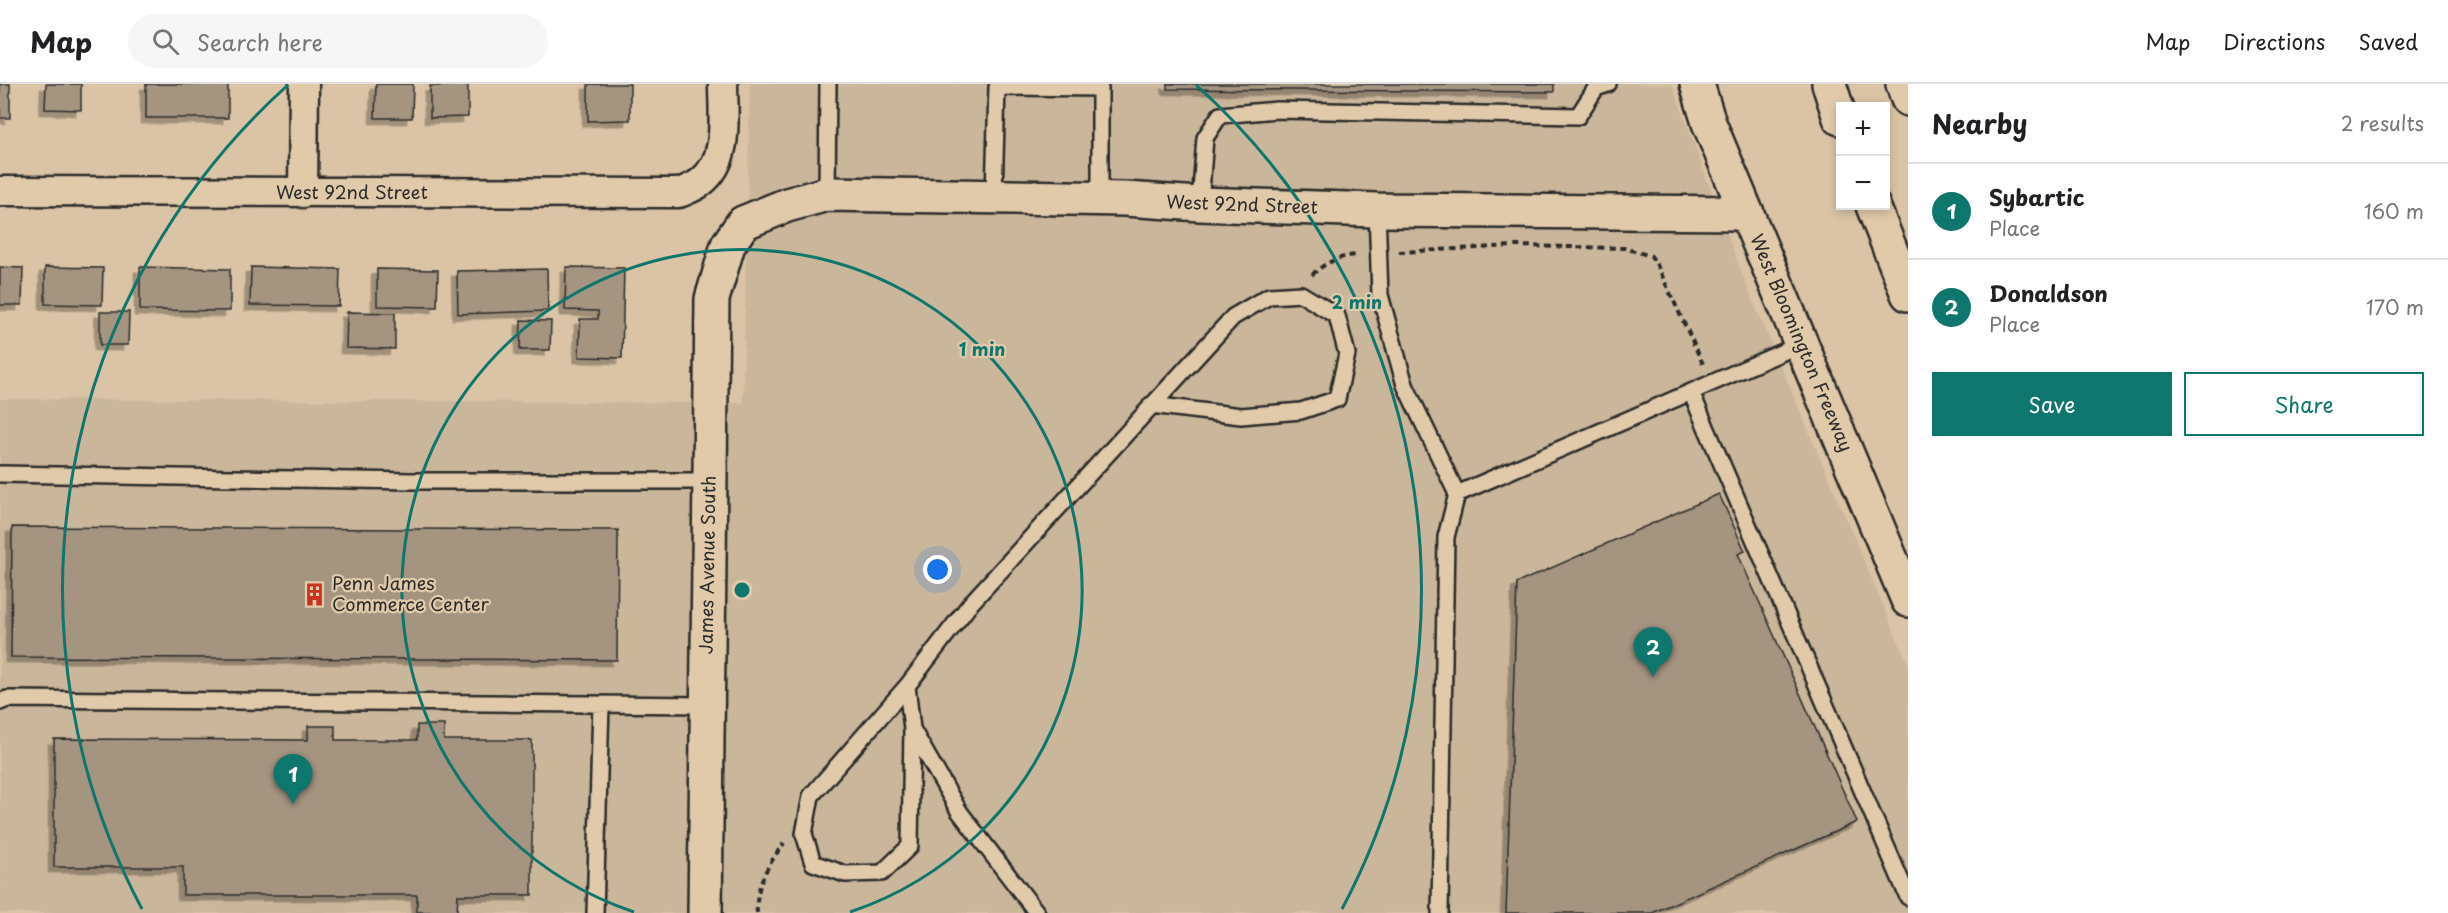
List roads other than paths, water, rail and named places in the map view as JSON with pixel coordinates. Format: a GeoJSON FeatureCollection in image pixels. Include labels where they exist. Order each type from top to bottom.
{"type":"FeatureCollection","features":[{"type":"Feature","properties":{"kind":"main road","name":"West Bloomington Freeway"},"geometry":{"type":"LineString","coordinates":[[1697,84],[1709,123],[1908,600]]}},
{"type":"Feature","properties":{"kind":"main road"},"geometry":{"type":"LineString","coordinates":[[1829,84],[1836,106]]}},
{"type":"Feature","properties":{"kind":"main road","name":"West 92nd Street"},"geometry":{"type":"LineString","coordinates":[[742,223],[787,205],[827,194],[1100,199],[1377,210],[1747,213]]}},
{"type":"Feature","properties":{"kind":"main road"},"geometry":{"type":"LineString","coordinates":[[1875,210],[1908,294]]}},
{"type":"Feature","properties":{"kind":"main road","name":"James Avenue South"},"geometry":{"type":"LineString","coordinates":[[705,913],[712,299],[728,245],[742,223]]}},
{"type":"Feature","properties":{"kind":"street"},"geometry":{"type":"LineString","coordinates":[[303,193],[304,84]]}},
{"type":"Feature","properties":{"kind":"street","name":"West 92nd Street"},"geometry":{"type":"LineString","coordinates":[[0,192],[680,193],[701,182],[715,164],[722,144],[723,84]]}},
{"type":"Feature","properties":{"kind":"lane"},"geometry":{"type":"LineString","coordinates":[[827,194],[828,84]]}},
{"type":"Feature","properties":{"kind":"lane"},"geometry":{"type":"LineString","coordinates":[[1200,204],[1205,138],[1220,115],[1277,110],[1578,116],[1599,85]]}},
{"type":"Feature","properties":{"kind":"lane"},"geometry":{"type":"LineString","coordinates":[[994,196],[997,87],[1100,86],[1100,199]]}},
{"type":"Feature","properties":{"kind":"lane"},"geometry":{"type":"LineString","coordinates":[[1377,210],[1380,295],[1405,385],[1457,494],[1446,537],[1440,913]]}},
{"type":"Feature","properties":{"kind":"lane"},"geometry":{"type":"LineString","coordinates":[[907,686],[912,729],[910,846],[882,873],[845,874],[813,863],[804,834],[811,796],[907,686],[971,603],[1151,405],[1233,317],[1269,296],[1302,294],[1337,316],[1347,354],[1337,399],[1301,411],[1241,416],[1151,405]]}},
{"type":"Feature","properties":{"kind":"lane"},"geometry":{"type":"LineString","coordinates":[[1457,494],[1801,344]]}},
{"type":"Feature","properties":{"kind":"lane"},"geometry":{"type":"LineString","coordinates":[[1690,392],[1908,897]]}},
{"type":"Feature","properties":{"kind":"lane"},"geometry":{"type":"LineString","coordinates":[[0,474],[413,481],[709,481]]}},
{"type":"Feature","properties":{"kind":"lane"},"geometry":{"type":"LineString","coordinates":[[0,702],[7,699],[707,705]]}},
{"type":"Feature","properties":{"kind":"lane"},"geometry":{"type":"LineString","coordinates":[[595,913],[601,705]]}},
{"type":"Feature","properties":{"kind":"lane"},"geometry":{"type":"LineString","coordinates":[[912,729],[959,811],[1037,913]]}},
{"type":"Feature","properties":{"kind":"place","name":"Penn James Commerce Center"},"geometry":{"type":"Point","coordinates":[314,594]}},
{"type":"Feature","properties":{"kind":"place","name":"Donaldson"},"geometry":{"type":"Point","coordinates":[1653,677]}},
{"type":"Feature","properties":{"kind":"place","name":"Sybartic"},"geometry":{"type":"Point","coordinates":[293,804]}}]}
